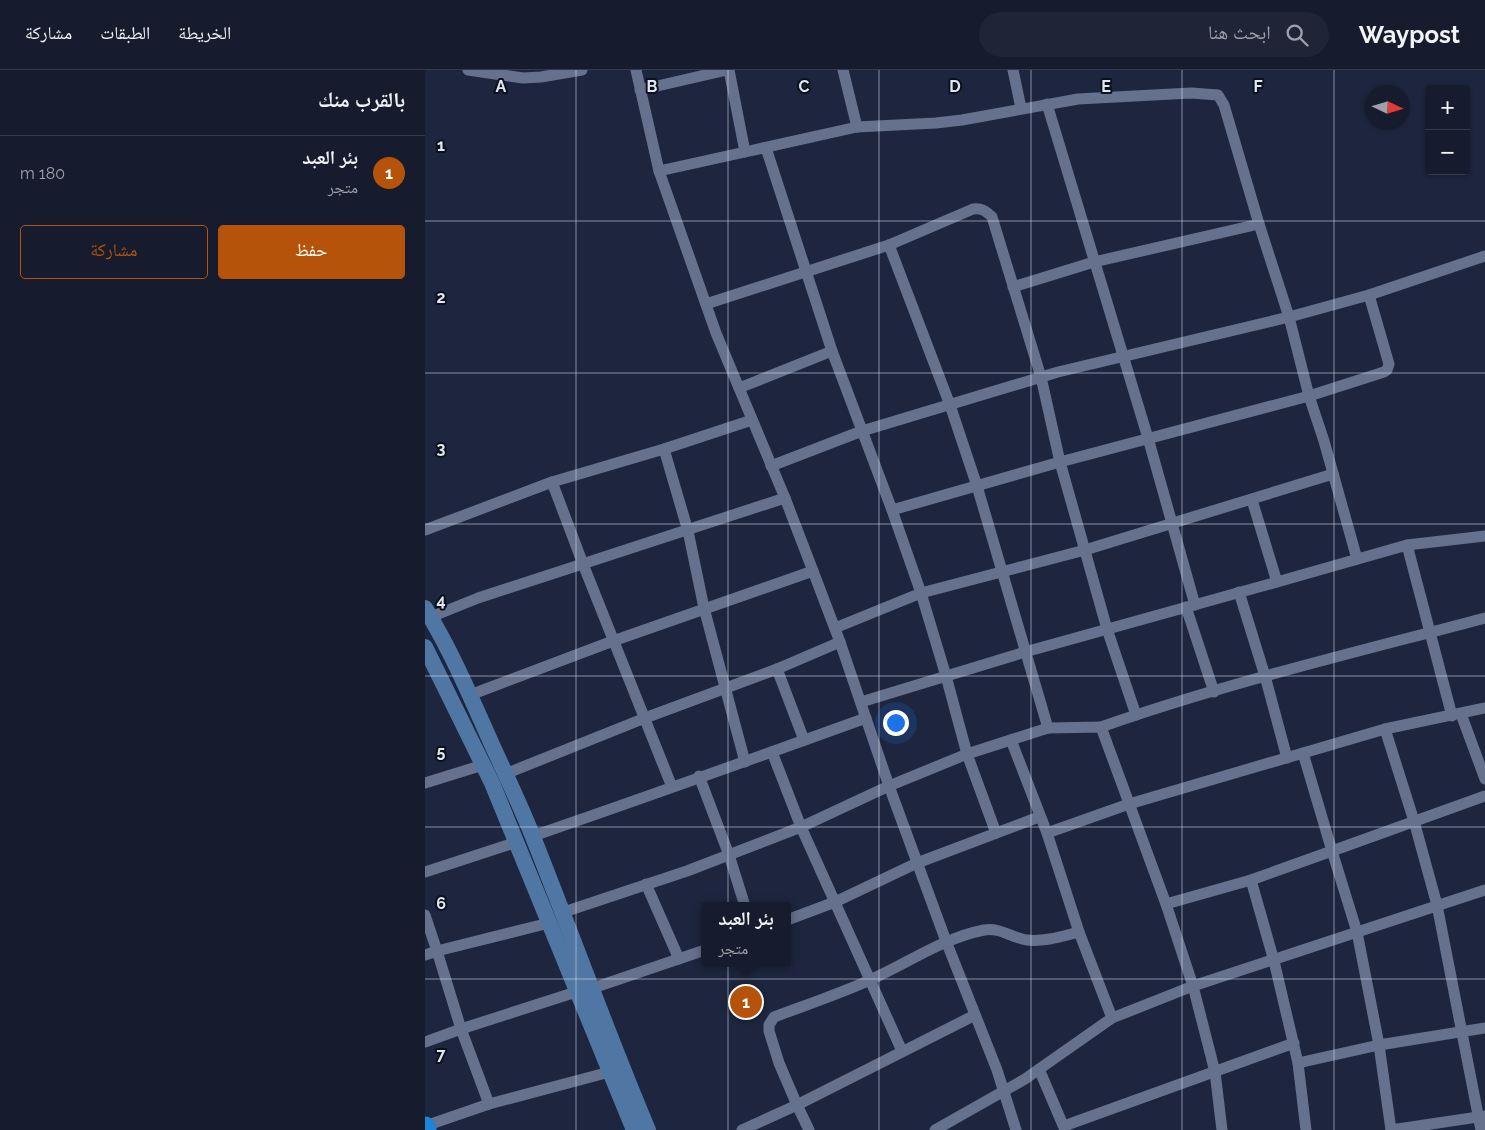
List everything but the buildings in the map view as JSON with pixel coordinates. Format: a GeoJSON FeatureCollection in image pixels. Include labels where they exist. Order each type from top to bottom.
{"type":"FeatureCollection","features":[{"type":"Feature","properties":{"kind":"main road"},"geometry":{"type":"LineString","coordinates":[[428,612],[470,695],[533,836],[576,992],[648,1130]]}},
{"type":"Feature","properties":{"kind":"main road"},"geometry":{"type":"LineString","coordinates":[[425,647],[483,766],[517,842],[593,988],[634,1130]]}},
{"type":"Feature","properties":{"kind":"street"},"geometry":{"type":"LineString","coordinates":[[468,70],[523,78],[582,70]]}},
{"type":"Feature","properties":{"kind":"street"},"geometry":{"type":"LineString","coordinates":[[636,70],[659,171],[716,333],[785,498],[835,628],[889,786],[946,942],[1004,1092],[1016,1130]]}},
{"type":"Feature","properties":{"kind":"street"},"geometry":{"type":"LineString","coordinates":[[640,90],[728,70],[745,152]]}},
{"type":"Feature","properties":{"kind":"street"},"geometry":{"type":"LineString","coordinates":[[843,70],[857,127]]}},
{"type":"Feature","properties":{"kind":"street"},"geometry":{"type":"LineString","coordinates":[[1013,70],[1021,108]]}},
{"type":"Feature","properties":{"kind":"street"},"geometry":{"type":"LineString","coordinates":[[659,171],[857,127],[953,121],[1077,99],[1110,96],[1191,93],[1217,96],[1224,105],[1289,317],[1309,396],[1357,559]]}},
{"type":"Feature","properties":{"kind":"street"},"geometry":{"type":"LineString","coordinates":[[1047,104],[1173,523],[1190,606],[1213,692]]}},
{"type":"Feature","properties":{"kind":"street"},"geometry":{"type":"LineString","coordinates":[[765,148],[832,351],[921,593],[967,754],[995,832]]}},
{"type":"Feature","properties":{"kind":"street"},"geometry":{"type":"LineString","coordinates":[[706,304],[889,245],[973,209],[984,210],[992,217],[1041,377],[1060,462],[1107,629],[1136,715]]}},
{"type":"Feature","properties":{"kind":"street"},"geometry":{"type":"LineString","coordinates":[[1013,287],[1094,262],[1259,224]]}},
{"type":"Feature","properties":{"kind":"street"},"geometry":{"type":"LineString","coordinates":[[889,245],[949,404],[977,486],[1048,728]]}},
{"type":"Feature","properties":{"kind":"street"},"geometry":{"type":"LineString","coordinates":[[771,466],[862,431],[949,404],[1041,377],[1289,317],[1369,295],[1485,256]]}},
{"type":"Feature","properties":{"kind":"street"},"geometry":{"type":"LineString","coordinates":[[892,510],[1060,462],[1309,396],[1387,370],[1389,364],[1369,295]]}},
{"type":"Feature","properties":{"kind":"street"},"geometry":{"type":"LineString","coordinates":[[739,388],[832,351]]}},
{"type":"Feature","properties":{"kind":"street"},"geometry":{"type":"LineString","coordinates":[[425,530],[553,482],[664,449],[752,420]]}},
{"type":"Feature","properties":{"kind":"street"},"geometry":{"type":"LineString","coordinates":[[664,449],[688,531],[704,608],[745,762]]}},
{"type":"Feature","properties":{"kind":"street"},"geometry":{"type":"LineString","coordinates":[[835,628],[921,593],[1085,550],[1333,474]]}},
{"type":"Feature","properties":{"kind":"street"},"geometry":{"type":"LineString","coordinates":[[553,482],[613,641],[672,787]]}},
{"type":"Feature","properties":{"kind":"street"},"geometry":{"type":"LineString","coordinates":[[428,612],[478,598],[688,531],[785,498]]}},
{"type":"Feature","properties":{"kind":"street"},"geometry":{"type":"LineString","coordinates":[[1252,500],[1277,582]]}},
{"type":"Feature","properties":{"kind":"street"},"geometry":{"type":"LineString","coordinates":[[861,702],[1025,652],[1407,545],[1485,536]]}},
{"type":"Feature","properties":{"kind":"street"},"geometry":{"type":"LineString","coordinates":[[1407,545],[1430,632],[1456,715],[1485,779]]}},
{"type":"Feature","properties":{"kind":"street"},"geometry":{"type":"LineString","coordinates":[[470,695],[704,608],[813,571]]}},
{"type":"Feature","properties":{"kind":"street"},"geometry":{"type":"LineString","coordinates":[[1239,592],[1265,676],[1287,758]]}},
{"type":"Feature","properties":{"kind":"street"},"geometry":{"type":"LineString","coordinates":[[425,955],[555,918],[729,855],[801,827],[889,786],[967,754],[1048,728],[1101,727],[1265,676],[1485,618]]}},
{"type":"Feature","properties":{"kind":"street"},"geometry":{"type":"LineString","coordinates":[[505,774],[645,718],[777,669],[840,642]]}},
{"type":"Feature","properties":{"kind":"street"},"geometry":{"type":"LineString","coordinates":[[777,669],[803,740]]}},
{"type":"Feature","properties":{"kind":"street"},"geometry":{"type":"LineString","coordinates":[[1047,834],[1129,804],[1385,729],[1485,708]]}},
{"type":"Feature","properties":{"kind":"street"},"geometry":{"type":"LineString","coordinates":[[533,836],[866,718]]}},
{"type":"Feature","properties":{"kind":"street"},"geometry":{"type":"LineString","coordinates":[[1101,727],[1166,904],[1193,986],[1215,1072],[1221,1130]]}},
{"type":"Feature","properties":{"kind":"street"},"geometry":{"type":"LineString","coordinates":[[1385,729],[1414,821],[1437,905],[1462,1032],[1482,1116],[1481,1130]]}},
{"type":"Feature","properties":{"kind":"street"},"geometry":{"type":"LineString","coordinates":[[1011,740],[1047,834],[1079,932],[1112,1018]]}},
{"type":"Feature","properties":{"kind":"street"},"geometry":{"type":"LineString","coordinates":[[772,752],[801,827],[902,1051]]}},
{"type":"Feature","properties":{"kind":"street"},"geometry":{"type":"LineString","coordinates":[[1303,753],[1357,932],[1379,1045],[1391,1130],[1482,1116]]}},
{"type":"Feature","properties":{"kind":"street"},"geometry":{"type":"LineString","coordinates":[[425,783],[483,766]]}},
{"type":"Feature","properties":{"kind":"street"},"geometry":{"type":"LineString","coordinates":[[699,776],[729,855],[744,902]]}},
{"type":"Feature","properties":{"kind":"street"},"geometry":{"type":"LineString","coordinates":[[1166,904],[1251,880],[1485,796]]}},
{"type":"Feature","properties":{"kind":"street"},"geometry":{"type":"LineString","coordinates":[[791,918],[835,902],[917,862],[1039,817]]}},
{"type":"Feature","properties":{"kind":"street"},"geometry":{"type":"LineString","coordinates":[[425,872],[517,842]]}},
{"type":"Feature","properties":{"kind":"street"},"geometry":{"type":"LineString","coordinates":[[1251,880],[1294,1043],[1306,1130]]}},
{"type":"Feature","properties":{"kind":"street"},"geometry":{"type":"LineString","coordinates":[[646,884],[679,959]]}},
{"type":"Feature","properties":{"kind":"street"},"geometry":{"type":"LineString","coordinates":[[935,1130],[1004,1092],[1112,1018],[1193,986],[1485,890]]}},
{"type":"Feature","properties":{"kind":"street"},"geometry":{"type":"LineString","coordinates":[[425,915],[461,1029],[489,1104]]}},
{"type":"Feature","properties":{"kind":"street"},"geometry":{"type":"LineString","coordinates":[[809,1130],[779,1063],[769,1031],[774,1017],[870,981],[946,942],[985,930],[1003,932],[1014,938],[1029,940],[1042,940],[1079,932]]}},
{"type":"Feature","properties":{"kind":"street"},"geometry":{"type":"LineString","coordinates":[[593,988],[701,951]]}},
{"type":"Feature","properties":{"kind":"street"},"geometry":{"type":"LineString","coordinates":[[425,1042],[576,992]]}},
{"type":"Feature","properties":{"kind":"street"},"geometry":{"type":"LineString","coordinates":[[741,1130],[797,1105],[975,1015]]}},
{"type":"Feature","properties":{"kind":"street"},"geometry":{"type":"LineString","coordinates":[[1298,1063],[1379,1045],[1485,1028]]}},
{"type":"Feature","properties":{"kind":"street"},"geometry":{"type":"LineString","coordinates":[[1039,1069],[1064,1128],[1294,1043]]}},
{"type":"Feature","properties":{"kind":"street"},"geometry":{"type":"LineString","coordinates":[[425,1128],[489,1104],[616,1070]]}},
{"type":"Feature","properties":{"kind":"place","name":"بئر العبد"},"geometry":{"type":"Point","coordinates":[746,1002]}}]}
